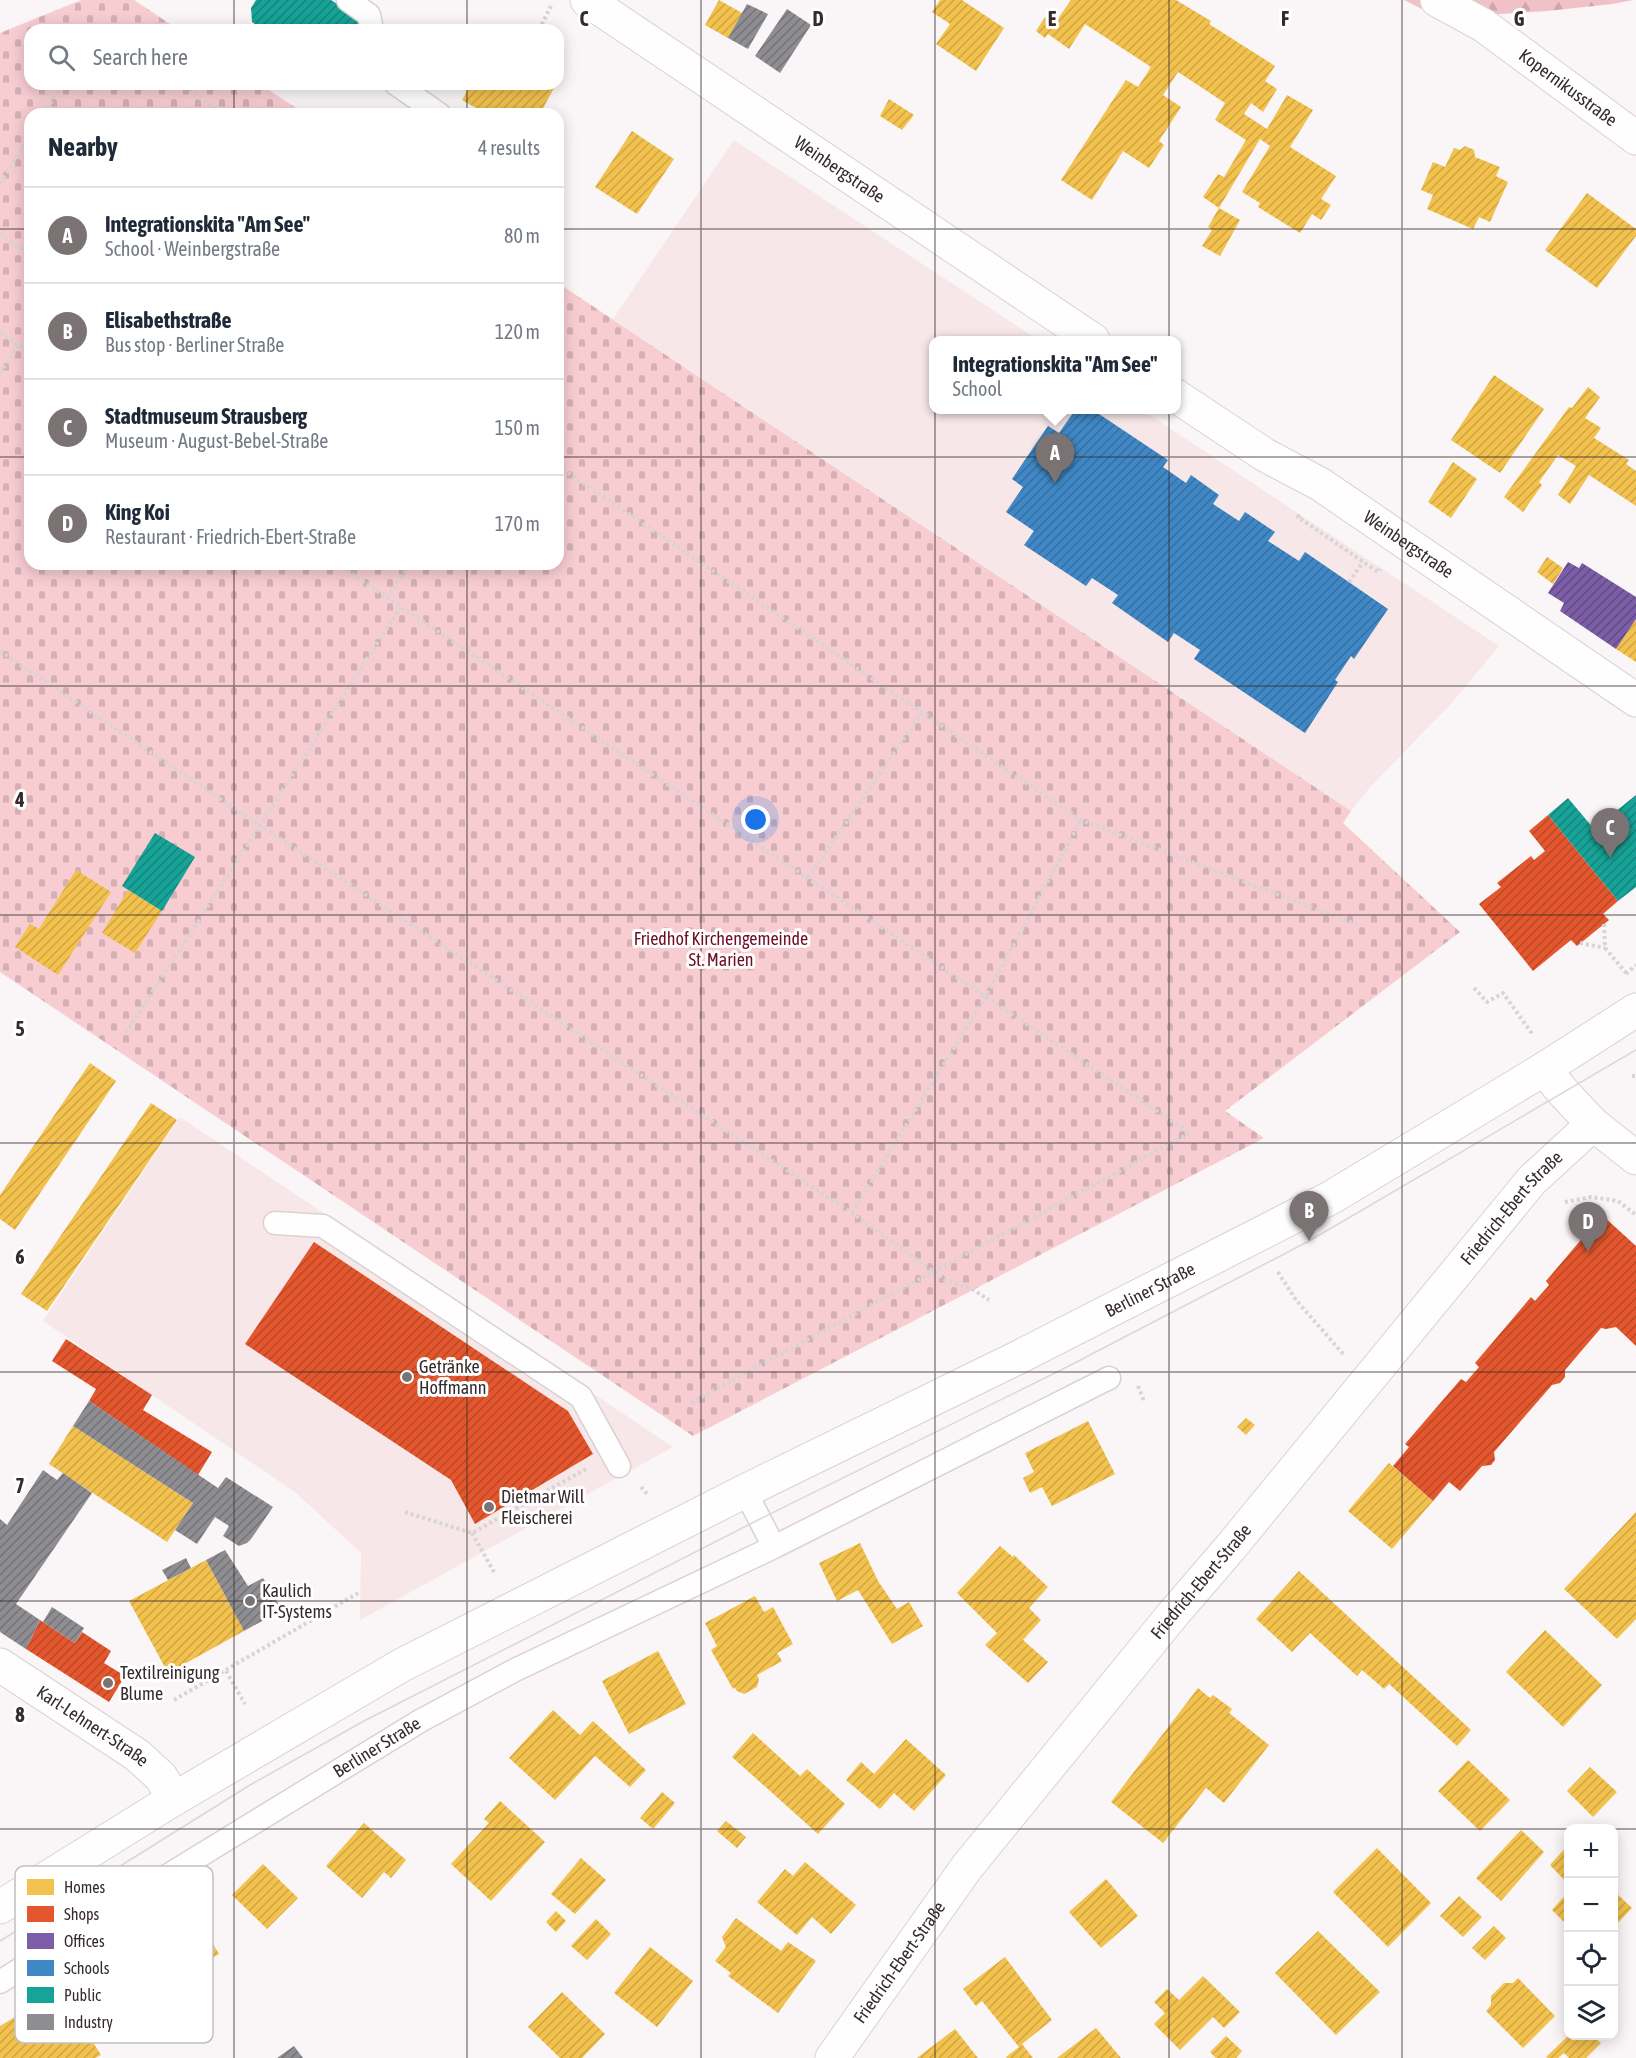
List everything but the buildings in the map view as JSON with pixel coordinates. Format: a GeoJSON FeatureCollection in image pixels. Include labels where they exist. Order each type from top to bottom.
{"type":"FeatureCollection","features":[{"type":"Feature","properties":{"kind":"street","name":"Weinbergstraße"},"geometry":{"type":"LineString","coordinates":[[587,0],[1087,336]]}},
{"type":"Feature","properties":{"kind":"street","name":"Kopernikusstraße"},"geometry":{"type":"LineString","coordinates":[[1437,0],[1483,25],[1636,138]]}},
{"type":"Feature","properties":{"kind":"street","name":"Weinbergstraße"},"geometry":{"type":"LineString","coordinates":[[1181,399],[1265,455],[1320,484],[1636,700]]}},
{"type":"Feature","properties":{"kind":"street","name":"Berliner Straße"},"geometry":{"type":"LineString","coordinates":[[66,1866],[174,1799],[402,1665],[745,1491],[1019,1358],[1332,1197],[1541,1054],[1636,1010]]}},
{"type":"Feature","properties":{"kind":"street"},"geometry":{"type":"LineString","coordinates":[[1541,1054],[1563,1092],[1593,1124],[1636,1157]]}},
{"type":"Feature","properties":{"kind":"street","name":"Friedrich-Ebert-Straße"},"geometry":{"type":"LineString","coordinates":[[832,2058],[967,1867],[1532,1180],[1593,1124]]}},
{"type":"Feature","properties":{"kind":"street","name":"Karl-Lehnert-Straße"},"geometry":{"type":"LineString","coordinates":[[0,1665],[137,1755],[161,1777],[174,1799]]}},
{"type":"Feature","properties":{"kind":"street","name":"Berliner Straße"},"geometry":{"type":"LineString","coordinates":[[0,1907],[15,1898]]}},
{"type":"Feature","properties":{"kind":"lane"},"geometry":{"type":"LineString","coordinates":[[348,0],[369,15],[371,24]]}},
{"type":"Feature","properties":{"kind":"lane"},"geometry":{"type":"LineString","coordinates":[[405,90],[430,108]]}},
{"type":"Feature","properties":{"kind":"lane"},"geometry":{"type":"LineString","coordinates":[[274,1223],[323,1226],[581,1397],[616,1460]]}},
{"type":"Feature","properties":{"kind":"lane","name":"Berliner Straße"},"geometry":{"type":"LineString","coordinates":[[183,1866],[420,1721],[515,1670],[774,1548],[1108,1378]]}},
{"type":"Feature","properties":{"kind":"lane"},"geometry":{"type":"LineString","coordinates":[[745,1491],[774,1548]]}},
{"type":"Feature","properties":{"kind":"lane","name":"Berliner Straße"},"geometry":{"type":"LineString","coordinates":[[0,1982],[15,1972]]}},
{"type":"Feature","properties":{"kind":"path"},"geometry":{"type":"LineString","coordinates":[[541,24],[554,0]]}},
{"type":"Feature","properties":{"kind":"path"},"geometry":{"type":"LineString","coordinates":[[48,108],[58,90]]}},
{"type":"Feature","properties":{"kind":"path"},"geometry":{"type":"LineString","coordinates":[[188,90],[215,108]]}},
{"type":"Feature","properties":{"kind":"path"},"geometry":{"type":"LineString","coordinates":[[0,183],[24,145]]}},
{"type":"Feature","properties":{"kind":"path"},"geometry":{"type":"LineString","coordinates":[[0,234],[24,251]]}},
{"type":"Feature","properties":{"kind":"path"},"geometry":{"type":"LineString","coordinates":[[0,333],[24,349]]}},
{"type":"Feature","properties":{"kind":"path"},"geometry":{"type":"LineString","coordinates":[[0,373],[19,345]]}},
{"type":"Feature","properties":{"kind":"path"},"geometry":{"type":"LineString","coordinates":[[564,470],[1081,820],[1358,925]]}},
{"type":"Feature","properties":{"kind":"path"},"geometry":{"type":"LineString","coordinates":[[1349,582],[1363,562],[1378,572]]}},
{"type":"Feature","properties":{"kind":"path"},"geometry":{"type":"LineString","coordinates":[[346,570],[1190,1133],[690,1403]]}},
{"type":"Feature","properties":{"kind":"path"},"geometry":{"type":"LineString","coordinates":[[387,598],[406,570]]}},
{"type":"Feature","properties":{"kind":"path"},"geometry":{"type":"LineString","coordinates":[[126,1033],[400,608]]}},
{"type":"Feature","properties":{"kind":"path"},"geometry":{"type":"LineString","coordinates":[[0,651],[259,825],[852,1213],[948,1282],[971,1288],[989,1300]]}},
{"type":"Feature","properties":{"kind":"path"},"geometry":{"type":"LineString","coordinates":[[808,878],[922,712]]}},
{"type":"Feature","properties":{"kind":"path"},"geometry":{"type":"LineString","coordinates":[[852,1213],[986,996],[1081,820]]}},
{"type":"Feature","properties":{"kind":"path"},"geometry":{"type":"LineString","coordinates":[[1604,924],[1605,948],[1627,974]]}},
{"type":"Feature","properties":{"kind":"path"},"geometry":{"type":"LineString","coordinates":[[1580,943],[1605,948]]}},
{"type":"Feature","properties":{"kind":"path"},"geometry":{"type":"LineString","coordinates":[[1474,988],[1487,1002],[1503,993],[1541,1054]]}},
{"type":"Feature","properties":{"kind":"path"},"geometry":{"type":"LineString","coordinates":[[1564,1202],[1591,1197],[1618,1201],[1636,1215]]}},
{"type":"Feature","properties":{"kind":"path"},"geometry":{"type":"LineString","coordinates":[[1278,1272],[1296,1300],[1345,1356],[1369,1378]]}},
{"type":"Feature","properties":{"kind":"path"},"geometry":{"type":"LineString","coordinates":[[1137,1382],[1144,1401]]}},
{"type":"Feature","properties":{"kind":"path"},"geometry":{"type":"LineString","coordinates":[[472,1533],[616,1460]]}},
{"type":"Feature","properties":{"kind":"path"},"geometry":{"type":"LineString","coordinates":[[405,1512],[472,1533],[494,1572]]}},
{"type":"Feature","properties":{"kind":"path"},"geometry":{"type":"LineString","coordinates":[[174,1700],[360,1592]]}},
{"type":"Feature","properties":{"kind":"path"},"geometry":{"type":"LineString","coordinates":[[226,1671],[245,1704]]}},
{"type":"Feature","properties":{"kind":"shaded area"},"geometry":{"type":"Polygon","coordinates":[[[734,140],[1032,336],[929,336],[929,414],[1148,414],[1499,646],[1450,705],[1371,786],[1351,811],[613,319],[734,140]]]}},
{"type":"Feature","properties":{"kind":"shaded area"},"geometry":{"type":"Polygon","coordinates":[[[180,1117],[673,1447],[360,1620],[361,1553],[295,1492],[43,1321],[180,1117]]]}},
{"type":"Feature","properties":{"kind":"green space","name":"Friedhof Kirchengemeinde St. Marien"},"geometry":{"type":"Polygon","coordinates":[[[81,0],[134,0],[170,24],[24,24],[24,90],[269,90],[296,108],[24,108],[24,570],[564,570],[564,287],[1351,811],[1343,823],[1460,932],[1225,1111],[1264,1138],[693,1436],[0,972],[0,33],[81,0]]]}},
{"type":"Feature","properties":{"kind":"green space"},"geometry":{"type":"Polygon","coordinates":[[[1404,0],[1633,0],[1547,11],[1440,18],[1404,0]]]}},
{"type":"Feature","properties":{"kind":"tram line"},"geometry":{"type":"LineString","coordinates":[[120,1866],[250,1785],[364,1721],[760,1519],[1065,1368],[1309,1241],[1636,1050]]}},
{"type":"Feature","properties":{"kind":"tram line"},"geometry":{"type":"LineString","coordinates":[[0,1941],[15,1932]]}},
{"type":"Feature","properties":{"kind":"place","name":"Integrationskita \"Am See\""},"geometry":{"type":"Point","coordinates":[1055,483]}},
{"type":"Feature","properties":{"kind":"place","name":"Stadtmuseum Strausberg"},"geometry":{"type":"Point","coordinates":[1610,858]}},
{"type":"Feature","properties":{"kind":"place","name":"Elisabethstraße"},"geometry":{"type":"Point","coordinates":[1309,1241]}},
{"type":"Feature","properties":{"kind":"place","name":"King Koi"},"geometry":{"type":"Point","coordinates":[1588,1252]}},
{"type":"Feature","properties":{"kind":"place","name":"Getränke Hoffmann"},"geometry":{"type":"Point","coordinates":[407,1377]}},
{"type":"Feature","properties":{"kind":"place","name":"Dietmar Will Fleischerei"},"geometry":{"type":"Point","coordinates":[489,1507]}},
{"type":"Feature","properties":{"kind":"place","name":"Kaulich IT-Systems"},"geometry":{"type":"Point","coordinates":[250,1601]}},
{"type":"Feature","properties":{"kind":"place","name":"Textilreinigung Blume"},"geometry":{"type":"Point","coordinates":[108,1683]}}]}
